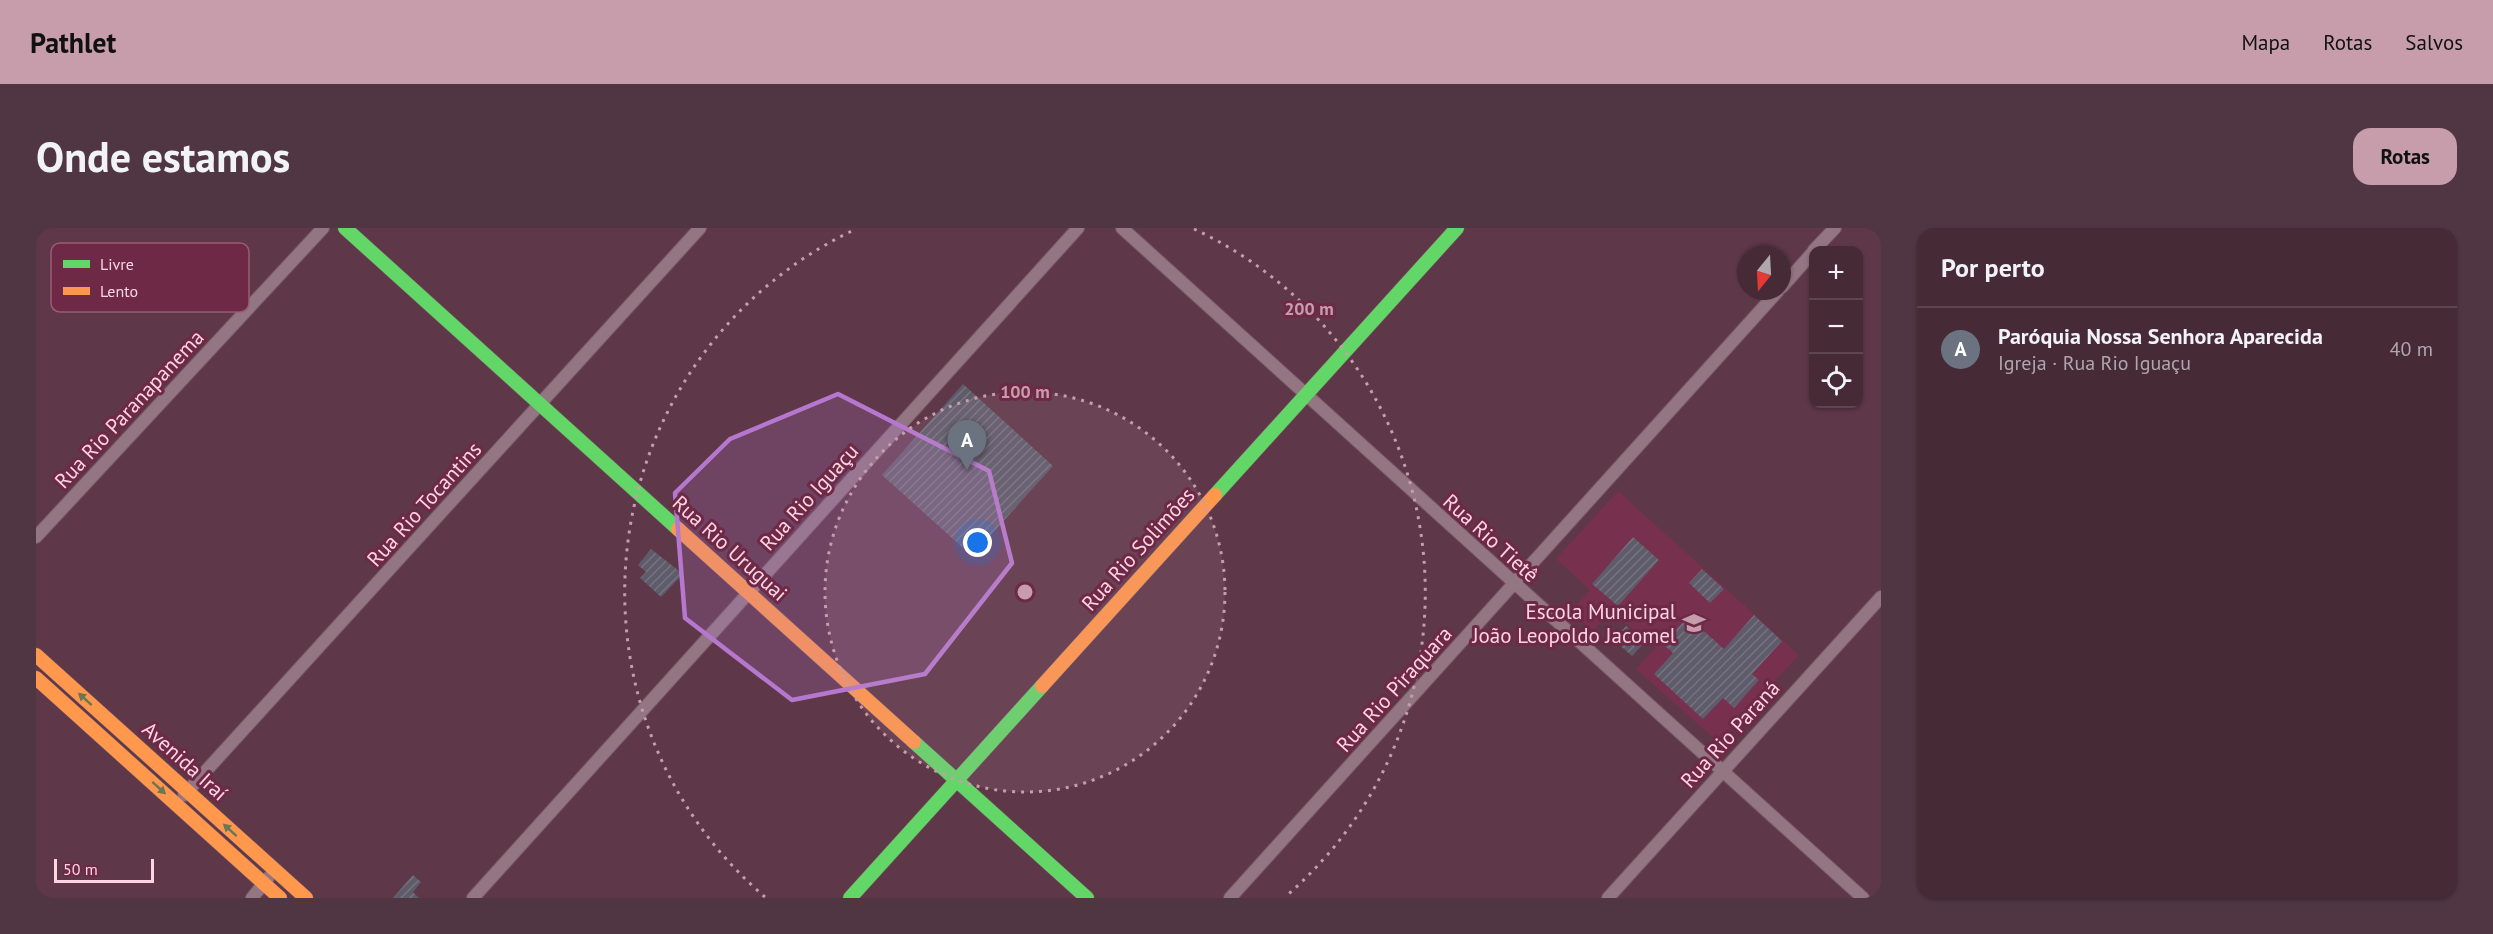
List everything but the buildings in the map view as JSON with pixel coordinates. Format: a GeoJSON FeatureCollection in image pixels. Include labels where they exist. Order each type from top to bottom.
{"type":"FeatureCollection","features":[{"type":"Feature","properties":{"kind":"street","name":"Rua Rio Paranapanema"},"geometry":{"type":"LineString","coordinates":[[249,308],[323,228]]}},
{"type":"Feature","properties":{"kind":"street","name":"Rua Rio Uruguai"},"geometry":{"type":"LineString","coordinates":[[345,228],[1087,898]]}},
{"type":"Feature","properties":{"kind":"street","name":"Rua Rio Tocantins"},"geometry":{"type":"LineString","coordinates":[[176,803],[700,228]]}},
{"type":"Feature","properties":{"kind":"street","name":"Rua Rio Iguaçu"},"geometry":{"type":"LineString","coordinates":[[473,898],[1078,228]]}},
{"type":"Feature","properties":{"kind":"street","name":"Rua Rio Tietê"},"geometry":{"type":"LineString","coordinates":[[1122,228],[1514,585],[1863,898]]}},
{"type":"Feature","properties":{"kind":"street","name":"Rua Rio Solimões"},"geometry":{"type":"LineString","coordinates":[[850,898],[1457,228]]}},
{"type":"Feature","properties":{"kind":"street"},"geometry":{"type":"LineString","coordinates":[[1818,246],[1834,228]]}},
{"type":"Feature","properties":{"kind":"street"},"geometry":{"type":"LineString","coordinates":[[1791,276],[1809,256]]}},
{"type":"Feature","properties":{"kind":"street","name":"Rua Rio Piraquara"},"geometry":{"type":"LineString","coordinates":[[1230,898],[1770,300]]}},
{"type":"Feature","properties":{"kind":"street","name":"Rua Rio Paranapanema"},"geometry":{"type":"LineString","coordinates":[[36,537],[245,312]]}},
{"type":"Feature","properties":{"kind":"street","name":"Rua Rio Paraná"},"geometry":{"type":"LineString","coordinates":[[1608,898],[1881,597]]}},
{"type":"Feature","properties":{"kind":"street","name":"Avenida Iraí"},"geometry":{"type":"LineString","coordinates":[[36,655],[306,898]]}},
{"type":"Feature","properties":{"kind":"street","name":"Avenida Iraí"},"geometry":{"type":"LineString","coordinates":[[36,678],[280,898]]}},
{"type":"Feature","properties":{"kind":"street"},"geometry":{"type":"LineString","coordinates":[[252,898],[274,869]]}},
{"type":"Feature","properties":{"kind":"highlighted area"},"geometry":{"type":"Polygon","coordinates":[[[838,394],[989,471],[1012,563],[925,674],[792,700],[685,618],[675,493],[730,439],[838,394]]]}},
{"type":"Feature","properties":{"kind":"shaded area","name":"Escola Municipal João Leopoldo Jacomel"},"geometry":{"type":"Polygon","coordinates":[[[1618,491],[1799,655],[1718,742],[1636,669],[1655,648],[1612,611],[1593,631],[1571,611],[1590,590],[1556,559],[1618,491]]]}},
{"type":"Feature","properties":{"kind":"traffic: fast"},"geometry":{"type":"LineString","coordinates":[[345,228],[678,529]]}},
{"type":"Feature","properties":{"kind":"traffic: fast"},"geometry":{"type":"LineString","coordinates":[[1215,495],[1457,228]]}},
{"type":"Feature","properties":{"kind":"traffic: fast"},"geometry":{"type":"LineString","coordinates":[[850,898],[1042,686]]}},
{"type":"Feature","properties":{"kind":"traffic: fast"},"geometry":{"type":"LineString","coordinates":[[914,742],[1087,898]]}},
{"type":"Feature","properties":{"kind":"traffic: slow"},"geometry":{"type":"LineString","coordinates":[[1042,686],[1215,495]]}},
{"type":"Feature","properties":{"kind":"traffic: slow"},"geometry":{"type":"LineString","coordinates":[[678,529],[914,742]]}},
{"type":"Feature","properties":{"kind":"traffic: slow"},"geometry":{"type":"LineString","coordinates":[[36,655],[306,898]]}},
{"type":"Feature","properties":{"kind":"traffic: slow"},"geometry":{"type":"LineString","coordinates":[[36,678],[280,898]]}},
{"type":"Feature","properties":{"kind":"place","name":"Paróquia Nossa Senhora Aparecida"},"geometry":{"type":"Point","coordinates":[967,470]}},
{"type":"Feature","properties":{"kind":"place","name":"Escola Municipal João Leopoldo Jacomel"},"geometry":{"type":"Point","coordinates":[1694,623]}}]}
